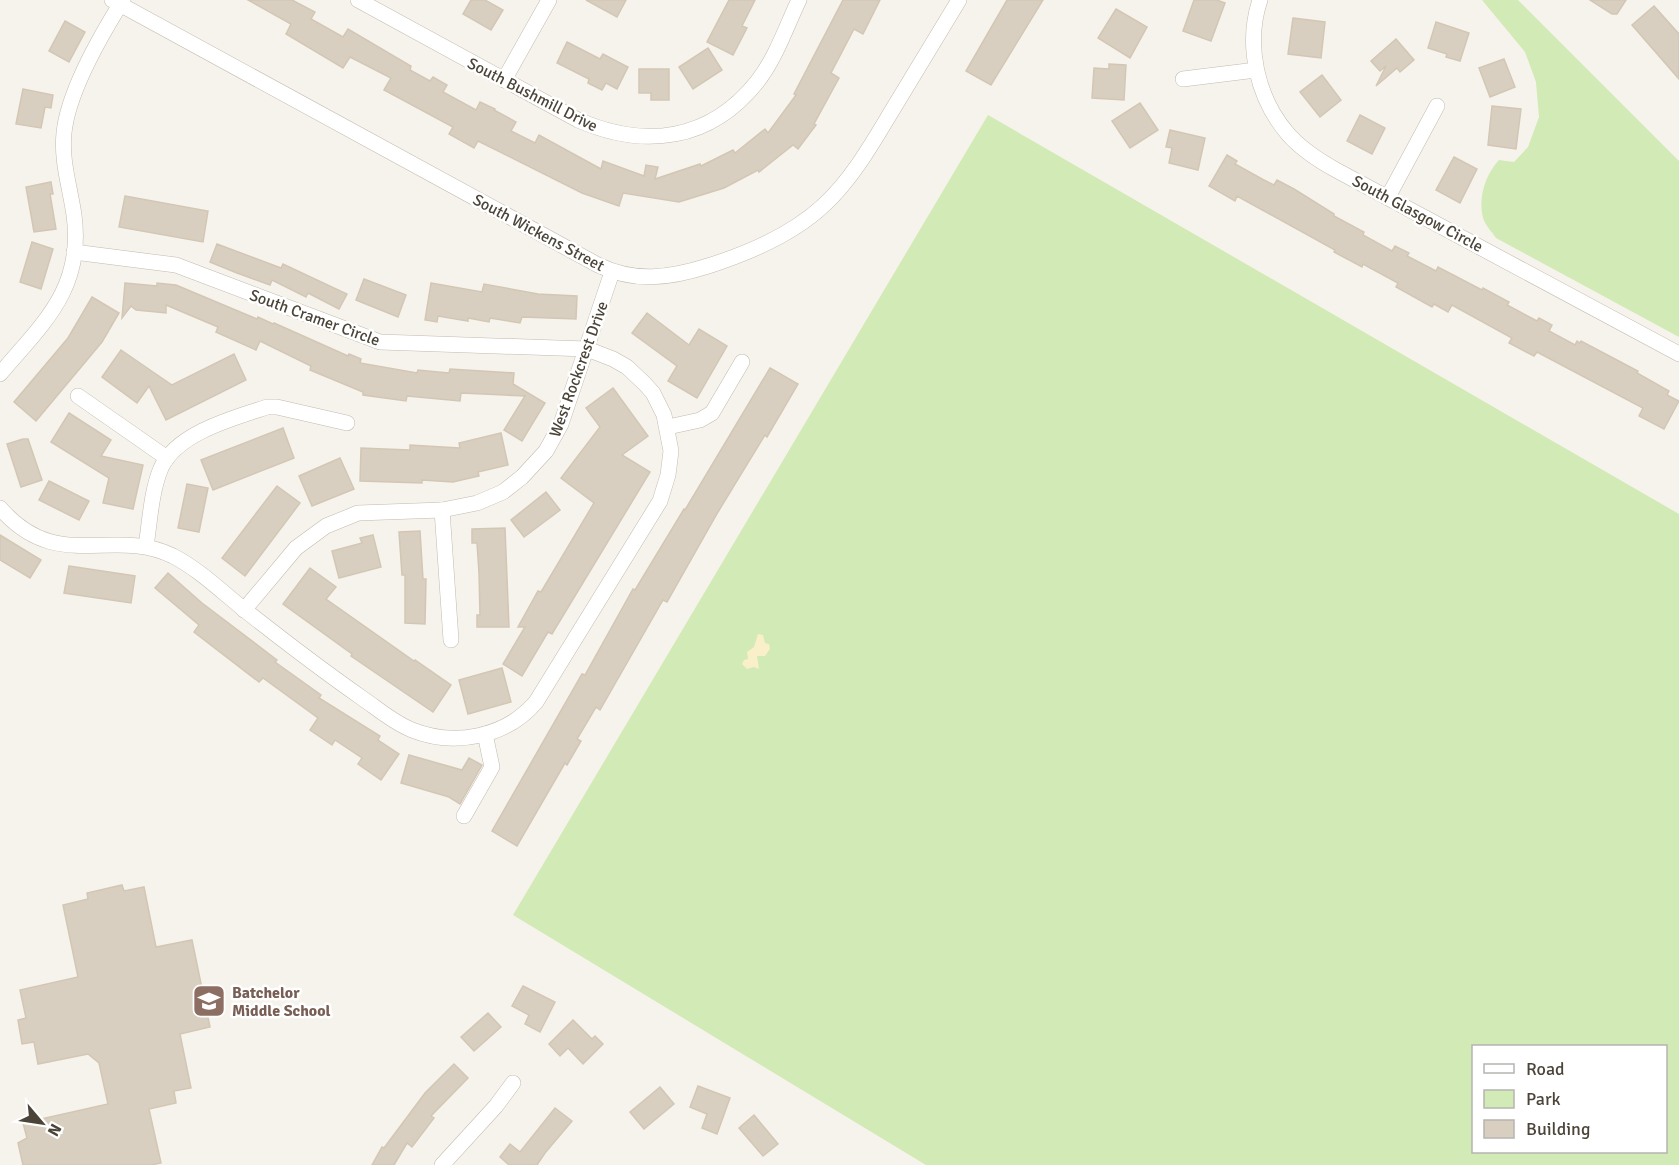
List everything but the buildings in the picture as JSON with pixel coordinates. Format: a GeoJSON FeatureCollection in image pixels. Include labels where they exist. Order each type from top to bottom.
{"type":"FeatureCollection","features":[{"type":"Feature","properties":{"kind":"street","name":"South Bushmill Drive"},"geometry":{"type":"LineString","coordinates":[[358,0],[579,120],[616,134],[654,137],[686,131],[716,118],[732,107],[757,82],[777,47],[799,0]]}},
{"type":"Feature","properties":{"kind":"street"},"geometry":{"type":"LineString","coordinates":[[504,80],[549,0]]}},
{"type":"Feature","properties":{"kind":"street","name":"South Wickens Street"},"geometry":{"type":"LineString","coordinates":[[118,2],[612,272],[656,278],[674,276],[737,257],[768,243],[824,205],[866,153],[959,0]]}},
{"type":"Feature","properties":{"kind":"street","name":"South Glasgow Circle"},"geometry":{"type":"LineString","coordinates":[[1260,0],[1254,27],[1256,70],[1265,98],[1273,113],[1295,140],[1317,159],[1679,354]]}},
{"type":"Feature","properties":{"kind":"street"},"geometry":{"type":"LineString","coordinates":[[0,374],[57,305],[69,277],[75,252],[74,215],[63,153],[65,120],[73,93],[118,2]]}},
{"type":"Feature","properties":{"kind":"street"},"geometry":{"type":"LineString","coordinates":[[1183,79],[1256,70]]}},
{"type":"Feature","properties":{"kind":"street"},"geometry":{"type":"LineString","coordinates":[[1388,197],[1437,106]]}},
{"type":"Feature","properties":{"kind":"street","name":"South Cramer Circle"},"geometry":{"type":"LineString","coordinates":[[0,508],[14,523],[27,532],[51,543],[78,546],[146,546],[188,564],[309,661],[409,729],[433,737],[471,738],[519,719],[536,702],[660,501],[668,475],[671,451],[668,428],[658,403],[637,376],[613,359],[587,349],[380,342],[176,265],[75,252]]}},
{"type":"Feature","properties":{"kind":"street","name":"West Rockcrest Drive"},"geometry":{"type":"LineString","coordinates":[[244,609],[296,548],[326,526],[358,513],[442,510],[490,499],[513,485],[538,462],[561,424],[612,272]]}},
{"type":"Feature","properties":{"kind":"street"},"geometry":{"type":"LineString","coordinates":[[668,428],[700,420],[712,413],[742,362]]}},
{"type":"Feature","properties":{"kind":"street"},"geometry":{"type":"LineString","coordinates":[[78,396],[167,458]]}},
{"type":"Feature","properties":{"kind":"street"},"geometry":{"type":"LineString","coordinates":[[146,546],[158,480],[167,458],[184,440],[199,432],[267,407],[277,407],[347,423]]}},
{"type":"Feature","properties":{"kind":"street"},"geometry":{"type":"LineString","coordinates":[[442,510],[451,640]]}},
{"type":"Feature","properties":{"kind":"street"},"geometry":{"type":"LineString","coordinates":[[464,816],[492,767],[485,734]]}},
{"type":"Feature","properties":{"kind":"street"},"geometry":{"type":"LineString","coordinates":[[442,1165],[496,1107],[513,1083]]}},
{"type":"Feature","properties":{"kind":"green space"},"geometry":{"type":"Polygon","coordinates":[[[1482,0],[1518,0],[1679,161],[1679,337],[1496,238],[1485,223],[1481,203],[1486,180],[1499,160],[1514,162],[1528,147],[1539,117],[1536,82],[1525,52],[1482,0]]]}},
{"type":"Feature","properties":{"kind":"green space"},"geometry":{"type":"Polygon","coordinates":[[[988,115],[1679,514],[1679,1165],[926,1165],[513,915],[988,115]]]}},
{"type":"Feature","properties":{"kind":"sand"},"geometry":{"type":"Polygon","coordinates":[[[758,634],[763,635],[770,649],[765,656],[757,656],[759,669],[754,667],[747,669],[742,664],[748,659],[747,652],[754,647],[758,634]]]}},
{"type":"Feature","properties":{"kind":"place","name":"Batchelor Middle School"},"geometry":{"type":"Point","coordinates":[209,1001]}}]}
